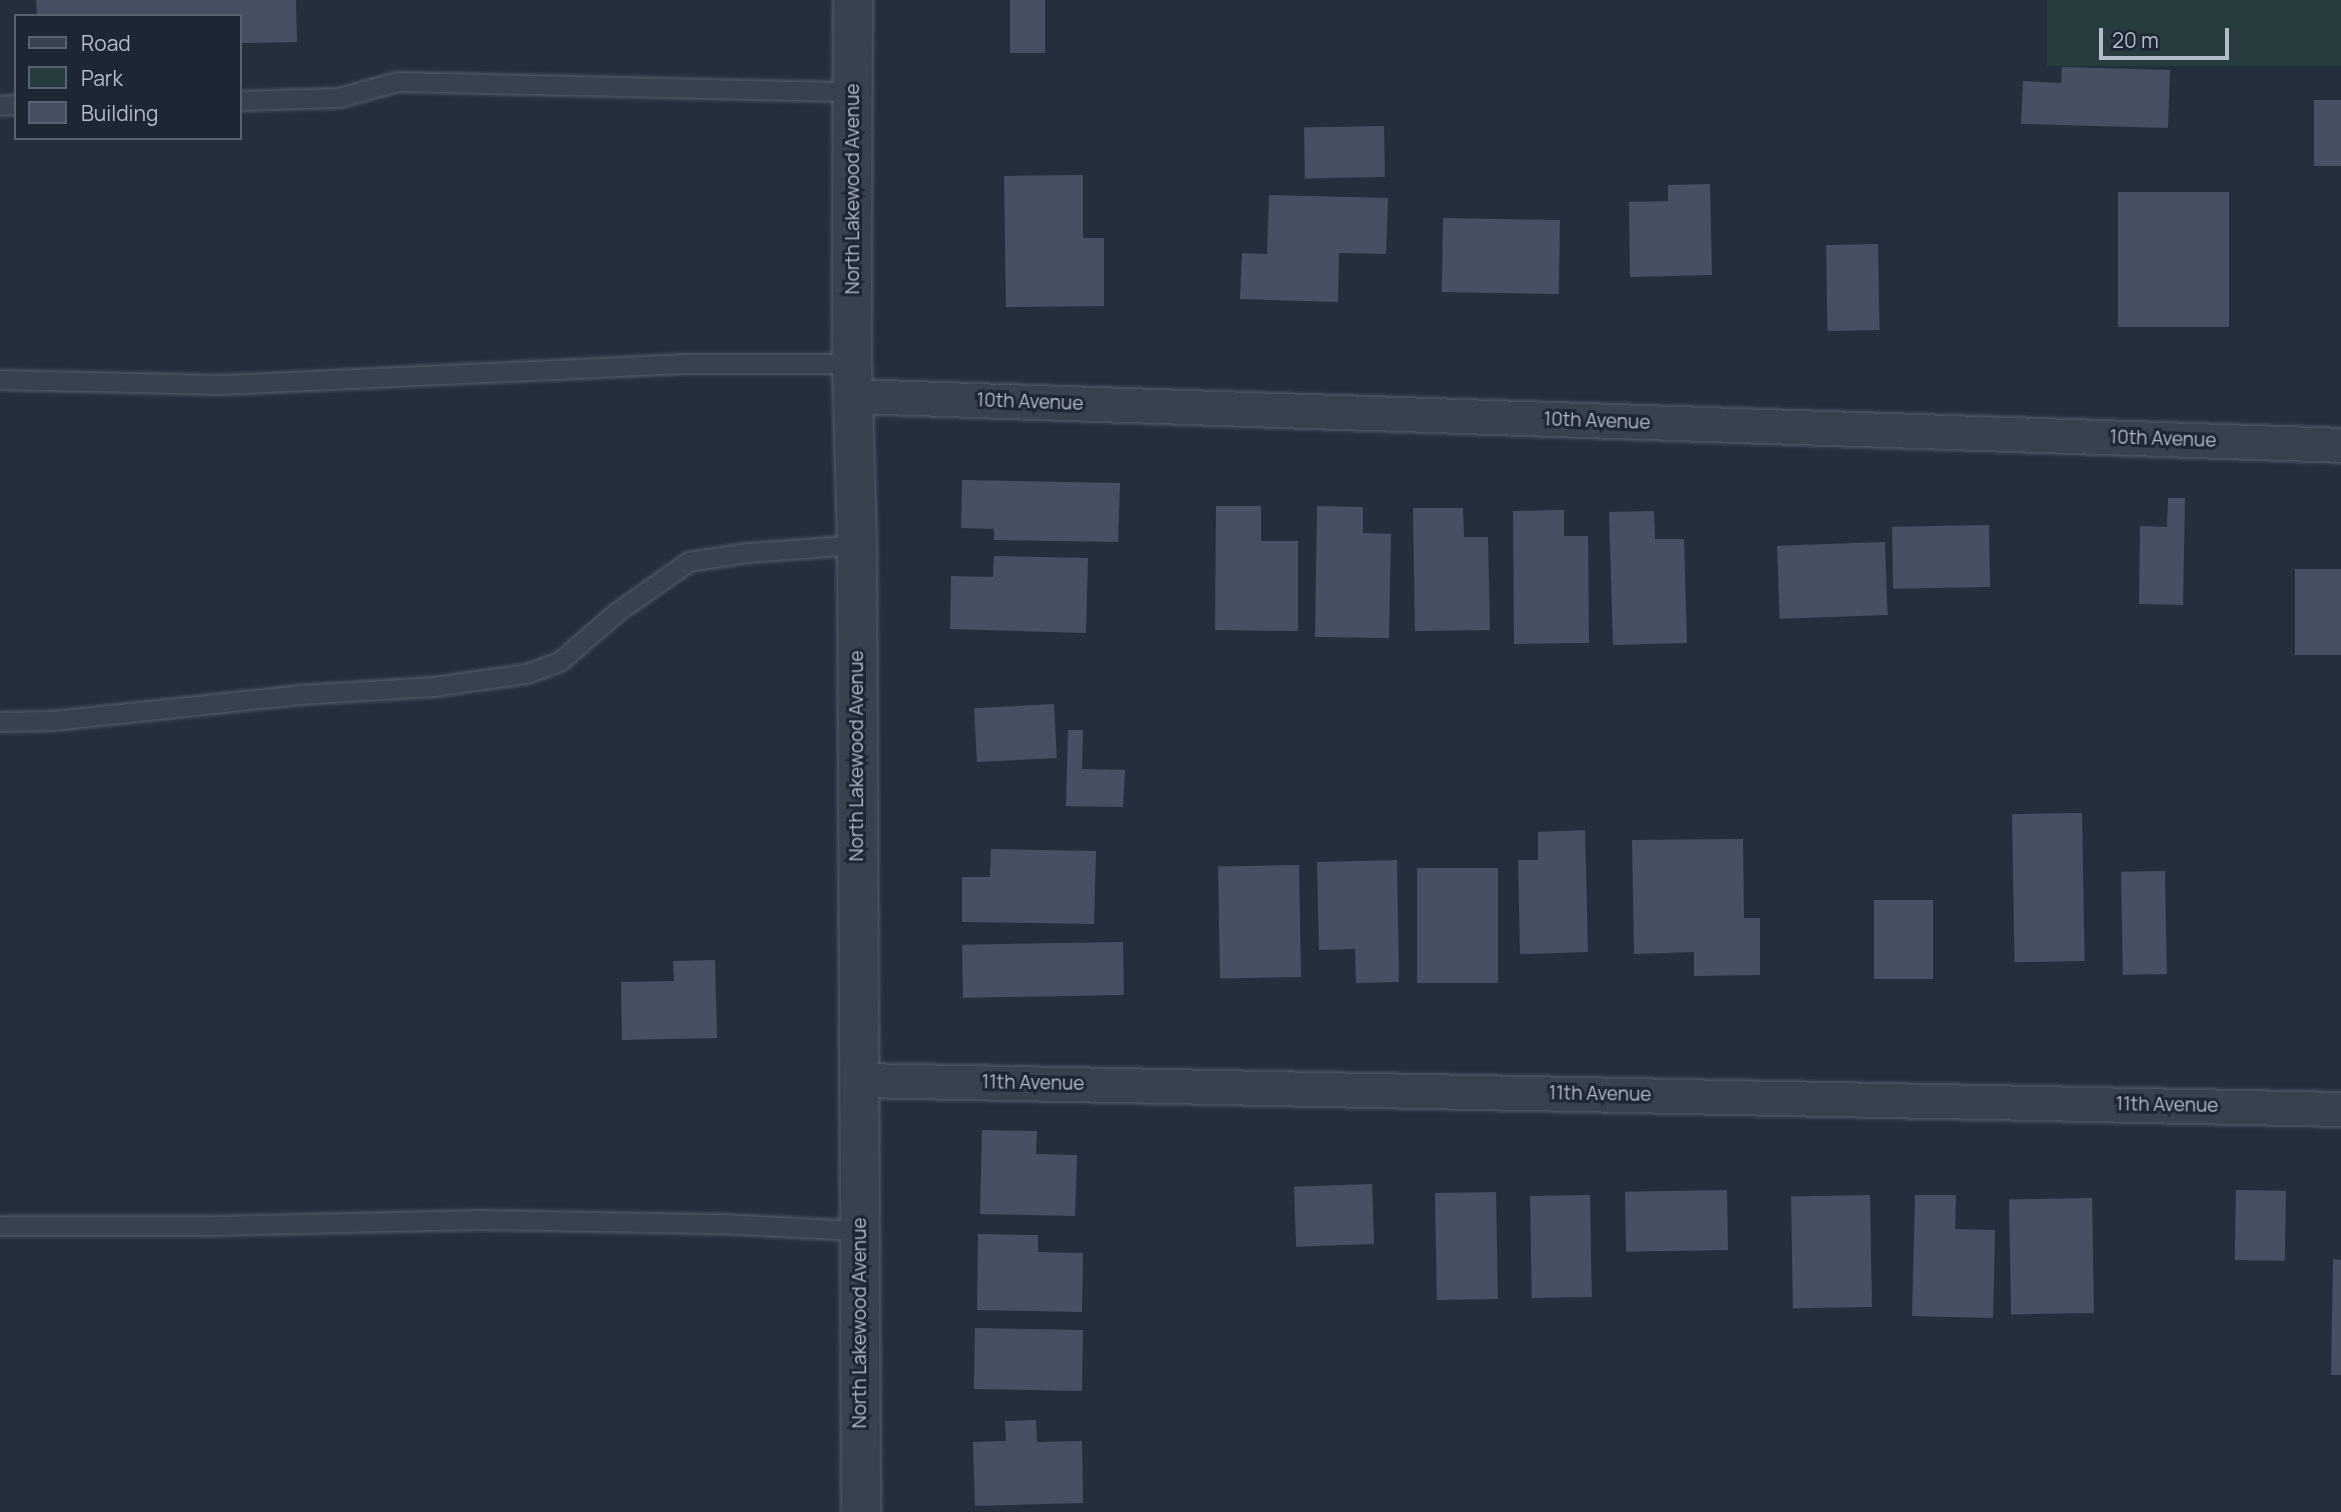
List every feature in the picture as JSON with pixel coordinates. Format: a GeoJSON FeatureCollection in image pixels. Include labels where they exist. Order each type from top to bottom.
{"type":"FeatureCollection","features":[{"type":"Feature","properties":{"kind":"street","name":"North Lakewood Avenue"},"geometry":{"type":"LineString","coordinates":[[853,0],[852,380],[857,545],[861,1512]]}},
{"type":"Feature","properties":{"kind":"street","name":"10th Avenue"},"geometry":{"type":"LineString","coordinates":[[852,380],[2341,445]]}},
{"type":"Feature","properties":{"kind":"street","name":"11th Avenue"},"geometry":{"type":"LineString","coordinates":[[859,1080],[2341,1108]]}},
{"type":"Feature","properties":{"kind":"lane"},"geometry":{"type":"LineString","coordinates":[[242,101],[339,99],[398,82],[853,92]]}},
{"type":"Feature","properties":{"kind":"lane"},"geometry":{"type":"LineString","coordinates":[[0,380],[223,385],[680,364],[852,380]]}},
{"type":"Feature","properties":{"kind":"lane"},"geometry":{"type":"LineString","coordinates":[[0,722],[53,721],[300,695],[434,687],[527,674],[560,662],[618,612],[689,562],[748,553],[857,545]]}},
{"type":"Feature","properties":{"kind":"lane"},"geometry":{"type":"LineString","coordinates":[[0,1226],[214,1226],[481,1220],[859,1231]]}},
{"type":"Feature","properties":{"kind":"green space"},"geometry":{"type":"Polygon","coordinates":[[[2047,0],[2341,0],[2341,66],[2047,66],[2047,0]]]}},
{"type":"Feature","properties":{"kind":"building"},"geometry":{"type":"Polygon","coordinates":[[[36,0],[296,0],[297,42],[242,43],[242,14],[37,14],[36,0]]]}},
{"type":"Feature","properties":{"kind":"building"},"geometry":{"type":"Polygon","coordinates":[[[1010,0],[1045,0],[1045,53],[1010,53],[1010,0]]]}},
{"type":"Feature","properties":{"kind":"building"},"geometry":{"type":"Polygon","coordinates":[[[2062,67],[2170,70],[2168,128],[2021,124],[2023,81],[2061,83],[2062,67]]]}},
{"type":"Feature","properties":{"kind":"building"},"geometry":{"type":"Polygon","coordinates":[[[2314,100],[2341,100],[2341,166],[2314,166],[2314,100]]]}},
{"type":"Feature","properties":{"kind":"building"},"geometry":{"type":"Polygon","coordinates":[[[1384,126],[1385,177],[1305,178],[1304,127],[1384,126]]]}},
{"type":"Feature","properties":{"kind":"building"},"geometry":{"type":"Polygon","coordinates":[[[1083,175],[1083,238],[1104,238],[1104,306],[1006,307],[1004,176],[1083,175]]]}},
{"type":"Feature","properties":{"kind":"building"},"geometry":{"type":"Polygon","coordinates":[[[1710,184],[1712,275],[1630,277],[1629,202],[1668,201],[1668,185],[1710,184]]]}},
{"type":"Feature","properties":{"kind":"building"},"geometry":{"type":"Polygon","coordinates":[[[2118,192],[2229,192],[2229,327],[2118,327],[2118,192]]]}},
{"type":"Feature","properties":{"kind":"building"},"geometry":{"type":"Polygon","coordinates":[[[1269,195],[1388,198],[1386,254],[1339,253],[1338,302],[1240,299],[1242,253],[1267,254],[1269,195]]]}},
{"type":"Feature","properties":{"kind":"building"},"geometry":{"type":"Polygon","coordinates":[[[1443,218],[1560,220],[1559,294],[1442,292],[1443,218]]]}},
{"type":"Feature","properties":{"kind":"building"},"geometry":{"type":"Polygon","coordinates":[[[1878,244],[1880,330],[1828,331],[1826,245],[1878,244]]]}},
{"type":"Feature","properties":{"kind":"building"},"geometry":{"type":"Polygon","coordinates":[[[962,480],[1120,483],[1118,542],[994,540],[994,529],[961,528],[962,480]]]}},
{"type":"Feature","properties":{"kind":"building"},"geometry":{"type":"Polygon","coordinates":[[[2168,498],[2185,498],[2183,605],[2139,604],[2140,526],[2167,527],[2168,498]]]}},
{"type":"Feature","properties":{"kind":"building"},"geometry":{"type":"Polygon","coordinates":[[[1216,506],[1261,506],[1261,541],[1298,541],[1298,631],[1215,630],[1216,506]]]}},
{"type":"Feature","properties":{"kind":"building"},"geometry":{"type":"Polygon","coordinates":[[[1317,506],[1363,507],[1363,533],[1391,534],[1389,638],[1315,637],[1317,506]]]}},
{"type":"Feature","properties":{"kind":"building"},"geometry":{"type":"Polygon","coordinates":[[[1413,508],[1463,508],[1464,537],[1488,537],[1490,630],[1415,631],[1413,508]]]}},
{"type":"Feature","properties":{"kind":"building"},"geometry":{"type":"Polygon","coordinates":[[[1564,510],[1564,536],[1588,536],[1589,643],[1514,644],[1513,511],[1564,510]]]}},
{"type":"Feature","properties":{"kind":"building"},"geometry":{"type":"Polygon","coordinates":[[[1654,511],[1655,539],[1684,539],[1687,643],[1613,645],[1609,512],[1654,511]]]}},
{"type":"Feature","properties":{"kind":"building"},"geometry":{"type":"Polygon","coordinates":[[[1989,525],[1990,587],[1893,589],[1892,527],[1989,525]]]}},
{"type":"Feature","properties":{"kind":"building"},"geometry":{"type":"Polygon","coordinates":[[[1885,542],[1888,615],[1780,619],[1777,546],[1885,542]]]}},
{"type":"Feature","properties":{"kind":"building"},"geometry":{"type":"Polygon","coordinates":[[[994,556],[1088,558],[1086,633],[950,629],[951,576],[993,577],[994,556]]]}},
{"type":"Feature","properties":{"kind":"building"},"geometry":{"type":"Polygon","coordinates":[[[2295,569],[2341,569],[2341,655],[2295,655],[2295,569]]]}},
{"type":"Feature","properties":{"kind":"building"},"geometry":{"type":"Polygon","coordinates":[[[1054,704],[1057,758],[977,762],[974,708],[1054,704]]]}},
{"type":"Feature","properties":{"kind":"building"},"geometry":{"type":"Polygon","coordinates":[[[1068,730],[1083,730],[1082,769],[1125,770],[1123,807],[1066,806],[1068,730]]]}},
{"type":"Feature","properties":{"kind":"building"},"geometry":{"type":"Polygon","coordinates":[[[2082,813],[2085,961],[2015,962],[2012,814],[2082,813]]]}},
{"type":"Feature","properties":{"kind":"building"},"geometry":{"type":"Polygon","coordinates":[[[1585,830],[1588,952],[1520,954],[1518,860],[1538,860],[1538,832],[1585,830]]]}},
{"type":"Feature","properties":{"kind":"building"},"geometry":{"type":"Polygon","coordinates":[[[1743,839],[1744,918],[1760,918],[1760,975],[1694,976],[1694,952],[1634,954],[1632,840],[1743,839]]]}},
{"type":"Feature","properties":{"kind":"building"},"geometry":{"type":"Polygon","coordinates":[[[991,849],[1096,851],[1094,924],[962,922],[962,877],[990,877],[991,849]]]}},
{"type":"Feature","properties":{"kind":"building"},"geometry":{"type":"Polygon","coordinates":[[[1397,860],[1399,982],[1356,983],[1355,949],[1319,950],[1317,862],[1397,860]]]}},
{"type":"Feature","properties":{"kind":"building"},"geometry":{"type":"Polygon","coordinates":[[[1299,865],[1301,977],[1220,978],[1218,866],[1299,865]]]}},
{"type":"Feature","properties":{"kind":"building"},"geometry":{"type":"Polygon","coordinates":[[[1417,868],[1498,868],[1498,983],[1417,983],[1417,868]]]}},
{"type":"Feature","properties":{"kind":"building"},"geometry":{"type":"Polygon","coordinates":[[[2165,871],[2167,974],[2123,975],[2121,872],[2165,871]]]}},
{"type":"Feature","properties":{"kind":"building"},"geometry":{"type":"Polygon","coordinates":[[[1874,900],[1933,900],[1933,979],[1874,979],[1874,900]]]}},
{"type":"Feature","properties":{"kind":"building"},"geometry":{"type":"Polygon","coordinates":[[[1123,942],[1124,995],[963,998],[962,945],[1123,942]]]}},
{"type":"Feature","properties":{"kind":"building"},"geometry":{"type":"Polygon","coordinates":[[[715,960],[717,1038],[622,1040],[621,982],[674,981],[673,961],[715,960]]]}},
{"type":"Feature","properties":{"kind":"building"},"geometry":{"type":"Polygon","coordinates":[[[982,1130],[1037,1131],[1036,1154],[1077,1155],[1075,1216],[980,1214],[982,1130]]]}},
{"type":"Feature","properties":{"kind":"building"},"geometry":{"type":"Polygon","coordinates":[[[1372,1184],[1374,1244],[1296,1247],[1294,1187],[1372,1184]]]}},
{"type":"Feature","properties":{"kind":"building"},"geometry":{"type":"Polygon","coordinates":[[[1727,1190],[1728,1250],[1626,1252],[1625,1192],[1727,1190]]]}},
{"type":"Feature","properties":{"kind":"building"},"geometry":{"type":"Polygon","coordinates":[[[2236,1190],[2286,1191],[2285,1261],[2235,1260],[2236,1190]]]}},
{"type":"Feature","properties":{"kind":"building"},"geometry":{"type":"Polygon","coordinates":[[[1496,1192],[1498,1299],[1437,1300],[1435,1193],[1496,1192]]]}},
{"type":"Feature","properties":{"kind":"building"},"geometry":{"type":"Polygon","coordinates":[[[1590,1195],[1592,1297],[1532,1298],[1530,1196],[1590,1195]]]}},
{"type":"Feature","properties":{"kind":"building"},"geometry":{"type":"Polygon","coordinates":[[[1870,1195],[1872,1307],[1793,1308],[1791,1196],[1870,1195]]]}},
{"type":"Feature","properties":{"kind":"building"},"geometry":{"type":"Polygon","coordinates":[[[1915,1195],[1956,1195],[1955,1229],[1995,1230],[1993,1318],[1912,1316],[1915,1195]]]}},
{"type":"Feature","properties":{"kind":"building"},"geometry":{"type":"Polygon","coordinates":[[[2092,1198],[2094,1313],[2011,1314],[2009,1199],[2092,1198]]]}},
{"type":"Feature","properties":{"kind":"building"},"geometry":{"type":"Polygon","coordinates":[[[978,1234],[1038,1235],[1038,1252],[1083,1253],[1082,1312],[977,1310],[978,1234]]]}},
{"type":"Feature","properties":{"kind":"building"},"geometry":{"type":"Polygon","coordinates":[[[2333,1259],[2341,1260],[2341,1375],[2331,1375],[2333,1259]]]}},
{"type":"Feature","properties":{"kind":"building"},"geometry":{"type":"Polygon","coordinates":[[[975,1328],[1083,1330],[1082,1391],[974,1389],[975,1328]]]}},
{"type":"Feature","properties":{"kind":"building"},"geometry":{"type":"Polygon","coordinates":[[[1036,1420],[1037,1442],[1082,1441],[1083,1503],[975,1506],[973,1442],[1006,1441],[1005,1421],[1036,1420]]]}}]}
